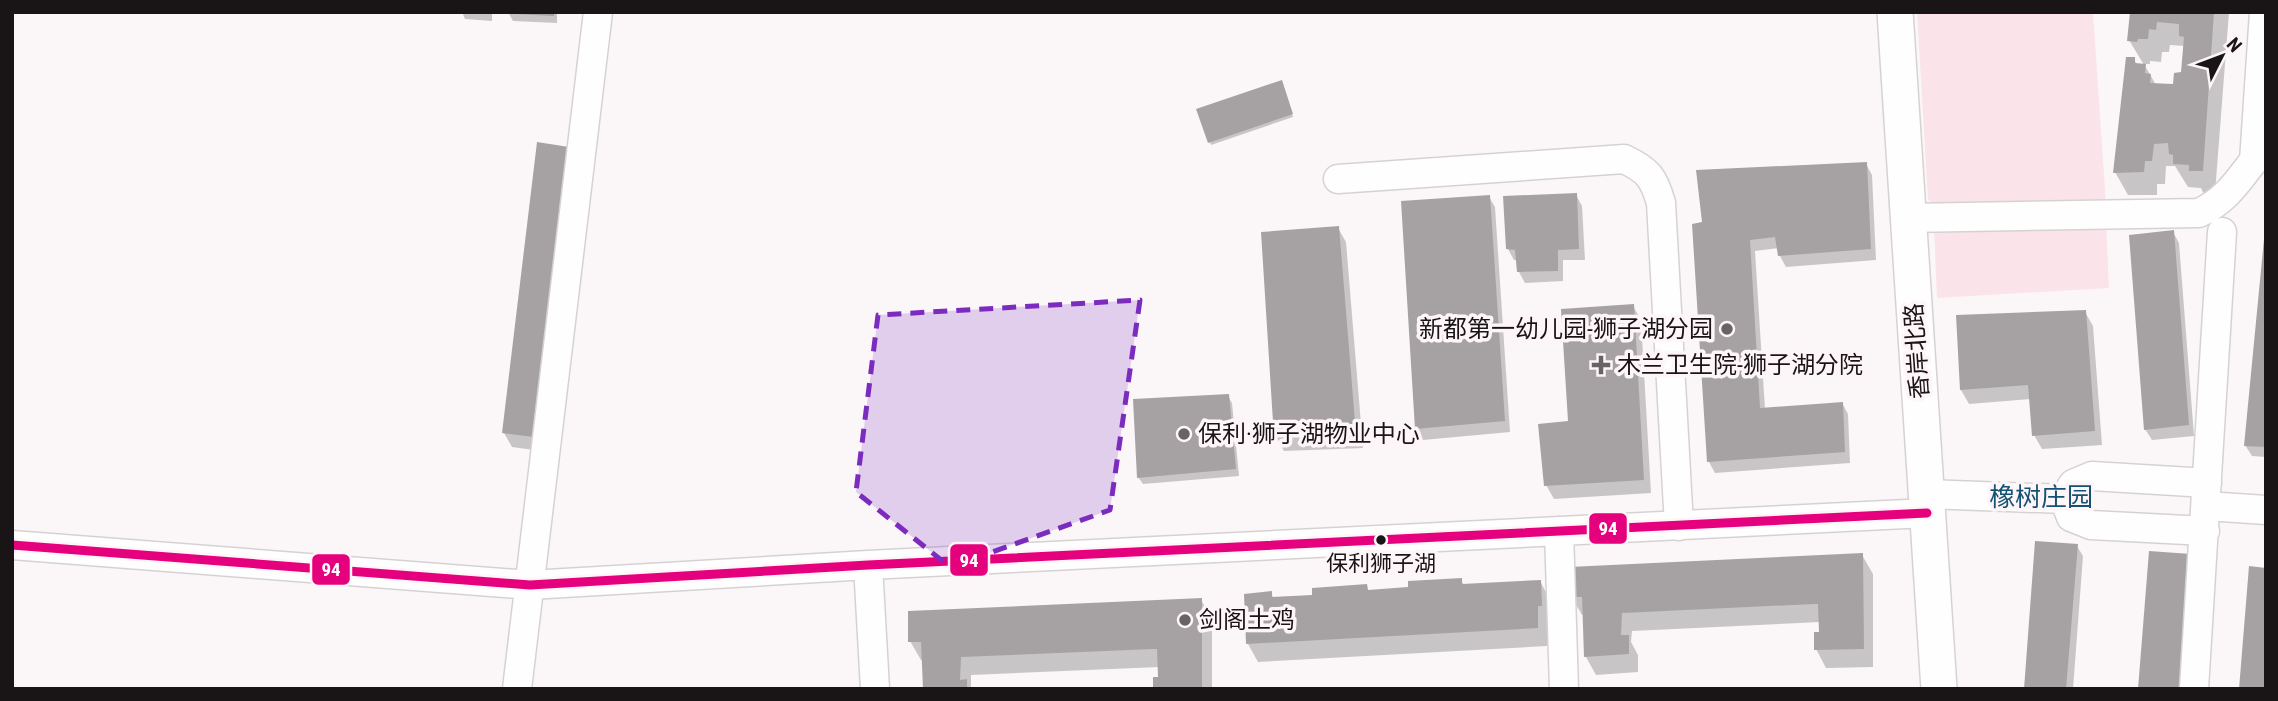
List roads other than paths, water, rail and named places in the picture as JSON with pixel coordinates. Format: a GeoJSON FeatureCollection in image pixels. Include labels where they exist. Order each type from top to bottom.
{"type":"FeatureCollection","features":[{"type":"Feature","properties":{"kind":"street"},"geometry":{"type":"LineString","coordinates":[[517,689],[598,12]]}},
{"type":"Feature","properties":{"kind":"street","name":"香岸北路"},"geometry":{"type":"LineString","coordinates":[[1895,12],[1939,689]]}},
{"type":"Feature","properties":{"kind":"street"},"geometry":{"type":"LineString","coordinates":[[1908,218],[2199,213],[2217,205],[2260,153],[2264,12]]}},
{"type":"Feature","properties":{"kind":"street"},"geometry":{"type":"LineString","coordinates":[[1338,179],[1624,159],[1641,167],[1655,182],[1661,203],[1679,526]]}},
{"type":"Feature","properties":{"kind":"street"},"geometry":{"type":"LineString","coordinates":[[2194,689],[2222,232]]}},
{"type":"Feature","properties":{"kind":"street"},"geometry":{"type":"LineString","coordinates":[[2064,499],[2073,484],[2092,477],[2206,507]]}},
{"type":"Feature","properties":{"kind":"street"},"geometry":{"type":"LineString","coordinates":[[12,545],[530,584],[1679,526],[1927,504],[2064,499]]}},
{"type":"Feature","properties":{"kind":"street"},"geometry":{"type":"LineString","coordinates":[[2064,499],[2071,517],[2091,525],[2206,507],[2266,510]]}},
{"type":"Feature","properties":{"kind":"street"},"geometry":{"type":"LineString","coordinates":[[1559,531],[1564,689]]}},
{"type":"Feature","properties":{"kind":"street"},"geometry":{"type":"LineString","coordinates":[[868,565],[875,689]]}},
{"type":"Feature","properties":{"kind":"place","name":"新都第一幼儿园-狮子湖分园"},"geometry":{"type":"Point","coordinates":[1727,329]}},
{"type":"Feature","properties":{"kind":"place","name":"木兰卫生院-狮子湖分院"},"geometry":{"type":"Point","coordinates":[1601,365]}},
{"type":"Feature","properties":{"kind":"place","name":"保利·狮子湖物业中心"},"geometry":{"type":"Point","coordinates":[1184,434]}},
{"type":"Feature","properties":{"kind":"place","name":"保利狮子湖"},"geometry":{"type":"Point","coordinates":[1381,540]}},
{"type":"Feature","properties":{"kind":"place","name":"剑阁土鸡"},"geometry":{"type":"Point","coordinates":[1185,620]}},
{"type":"Feature","properties":{"kind":"district","name":"橡树庄园"},"geometry":{"type":"Point","coordinates":[2041,497]}}]}
